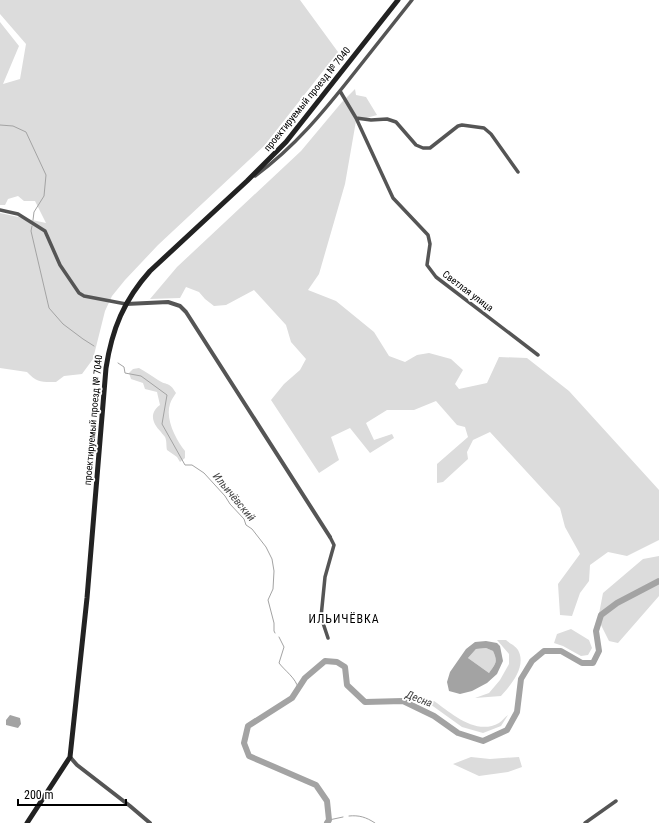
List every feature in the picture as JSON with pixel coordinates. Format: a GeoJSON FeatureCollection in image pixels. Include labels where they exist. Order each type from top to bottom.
{"type":"FeatureCollection","features":[{"type":"Feature","properties":{"kind":"main road","name":"проектируемый проезд № 7040"},"geometry":{"type":"LineString","coordinates":[[70,758],[87,598],[106,368],[109,348],[126,304],[139,283],[150,271],[248,181],[286,142],[398,0]]}},
{"type":"Feature","properties":{"kind":"main road"},"geometry":{"type":"LineString","coordinates":[[27,823],[70,758]]}},
{"type":"Feature","properties":{"kind":"street"},"geometry":{"type":"LineString","coordinates":[[248,181],[278,159],[302,135],[340,91],[412,0]]}},
{"type":"Feature","properties":{"kind":"street","name":"Светлая улица"},"geometry":{"type":"LineString","coordinates":[[340,91],[359,123],[393,198],[428,235],[430,244],[426,265],[436,277],[538,355]]}},
{"type":"Feature","properties":{"kind":"street"},"geometry":{"type":"LineString","coordinates":[[356,118],[371,120],[387,119],[396,122],[416,145],[424,148],[430,148],[458,126],[462,125],[484,128],[491,134],[518,172]]}},
{"type":"Feature","properties":{"kind":"street"},"geometry":{"type":"LineString","coordinates":[[0,210],[18,214],[45,231],[60,265],[79,293],[84,296],[126,304],[168,302],[180,306],[186,312],[334,545],[325,577],[321,617],[328,638]]}},
{"type":"Feature","properties":{"kind":"street"},"geometry":{"type":"LineString","coordinates":[[70,758],[150,823]]}},
{"type":"Feature","properties":{"kind":"street"},"geometry":{"type":"LineString","coordinates":[[585,823],[616,801]]}},
{"type":"Feature","properties":{"kind":"shaded area"},"geometry":{"type":"Polygon","coordinates":[[[0,0],[300,0],[338,52],[264,146],[158,245],[112,296],[105,311],[93,359],[82,374],[64,376],[56,382],[40,381],[27,372],[0,368],[0,213],[46,223],[35,201],[24,201],[18,196],[8,199],[5,205],[0,205],[0,22],[19,46],[3,84],[20,79],[26,44],[0,14],[0,0]]]}},
{"type":"Feature","properties":{"kind":"shaded area"},"geometry":{"type":"Polygon","coordinates":[[[355,89],[356,95],[366,97],[377,115],[356,121],[345,184],[319,274],[308,290],[336,301],[374,332],[389,356],[405,362],[417,355],[429,353],[451,359],[463,370],[455,384],[459,389],[487,383],[499,357],[527,358],[569,391],[659,490],[659,540],[627,556],[608,552],[590,565],[589,581],[580,593],[572,616],[560,615],[558,584],[580,554],[565,527],[560,508],[490,432],[473,440],[467,452],[468,459],[443,482],[437,483],[437,464],[468,437],[465,427],[457,425],[436,401],[414,410],[387,410],[366,423],[374,440],[392,434],[394,438],[370,453],[350,428],[331,437],[339,460],[319,473],[271,400],[284,384],[300,370],[306,359],[291,342],[286,325],[254,290],[226,305],[214,306],[199,292],[186,287],[180,298],[150,299],[177,267],[301,151],[342,102],[355,89]]]}},
{"type":"Feature","properties":{"kind":"shaded area"},"geometry":{"type":"Polygon","coordinates":[[[139,368],[161,382],[170,385],[176,393],[170,404],[169,416],[172,429],[185,451],[185,458],[180,462],[177,457],[167,450],[165,437],[154,422],[154,411],[160,405],[157,392],[145,389],[143,383],[131,379],[129,373],[133,369],[139,368]]]}},
{"type":"Feature","properties":{"kind":"shaded area"},"geometry":{"type":"Polygon","coordinates":[[[659,556],[659,596],[618,643],[609,641],[598,619],[603,593],[643,559],[659,556]]]}},
{"type":"Feature","properties":{"kind":"shaded area"},"geometry":{"type":"Polygon","coordinates":[[[571,629],[589,640],[592,648],[588,655],[581,656],[563,646],[554,643],[557,634],[571,629]]]}},
{"type":"Feature","properties":{"kind":"shaded area"},"geometry":{"type":"Polygon","coordinates":[[[497,640],[506,640],[518,650],[521,662],[517,675],[501,696],[475,698],[489,693],[500,680],[509,664],[509,654],[497,640]]]}},
{"type":"Feature","properties":{"kind":"shaded area"},"geometry":{"type":"Polygon","coordinates":[[[486,641],[497,643],[500,646],[503,661],[497,674],[487,683],[472,691],[460,694],[449,691],[447,682],[450,672],[466,649],[475,642],[486,641]],[[486,648],[476,649],[468,658],[489,673],[496,662],[493,651],[486,648]]]}},
{"type":"Feature","properties":{"kind":"shaded area"},"geometry":{"type":"Polygon","coordinates":[[[486,648],[493,651],[496,660],[495,665],[489,673],[468,658],[476,649],[486,648]]]}},
{"type":"Feature","properties":{"kind":"shaded area"},"geometry":{"type":"Polygon","coordinates":[[[434,701],[456,717],[473,725],[482,727],[499,723],[508,715],[501,726],[483,733],[462,727],[430,704],[434,701]]]}},
{"type":"Feature","properties":{"kind":"shaded area"},"geometry":{"type":"Polygon","coordinates":[[[10,715],[20,718],[21,724],[18,728],[6,725],[6,720],[10,715]]]}},
{"type":"Feature","properties":{"kind":"shaded area"},"geometry":{"type":"Polygon","coordinates":[[[471,757],[490,759],[519,757],[522,767],[508,772],[479,776],[453,764],[471,757]]]}},
{"type":"Feature","properties":{"kind":"waterway"},"geometry":{"type":"LineString","coordinates":[[0,125],[13,126],[26,132],[46,175],[44,196],[34,212],[33,220]]}},
{"type":"Feature","properties":{"kind":"waterway"},"geometry":{"type":"LineString","coordinates":[[32,226],[31,231],[49,308],[63,324],[94,346]]}},
{"type":"Feature","properties":{"kind":"waterway","name":"Ильичёвский"},"geometry":{"type":"LineString","coordinates":[[118,363],[124,367],[125,373],[141,376],[167,395],[162,424],[185,465],[192,465],[204,473],[225,496],[230,504],[244,519],[246,525],[252,529],[266,547],[272,559],[274,571],[273,589],[268,600],[275,633]]}},
{"type":"Feature","properties":{"kind":"waterway","name":"Десна"},"geometry":{"type":"LineString","coordinates":[[327,823],[329,820],[327,801],[316,785],[249,756],[244,743],[248,726],[292,698],[305,678],[325,661],[337,662],[345,667],[347,685],[365,702],[403,701],[434,716],[458,733],[483,741],[507,730],[517,712],[521,679],[532,661],[544,651],[561,651],[582,663],[593,663],[599,651],[596,631],[601,615],[617,603],[659,581]]}},
{"type":"Feature","properties":{"kind":"waterway"},"geometry":{"type":"LineString","coordinates":[[279,637],[284,647],[279,663],[293,678],[298,688]]}},
{"type":"Feature","properties":{"kind":"waterway"},"geometry":{"type":"LineString","coordinates":[[349,816],[362,817],[375,823]]}},
{"type":"Feature","properties":{"kind":"waterway"},"geometry":{"type":"LineString","coordinates":[[329,820],[343,817]]}},
{"type":"Feature","properties":{"kind":"district","name":"ИЛЬИЧЁВКА"},"geometry":{"type":"Point","coordinates":[344,619]}}]}
